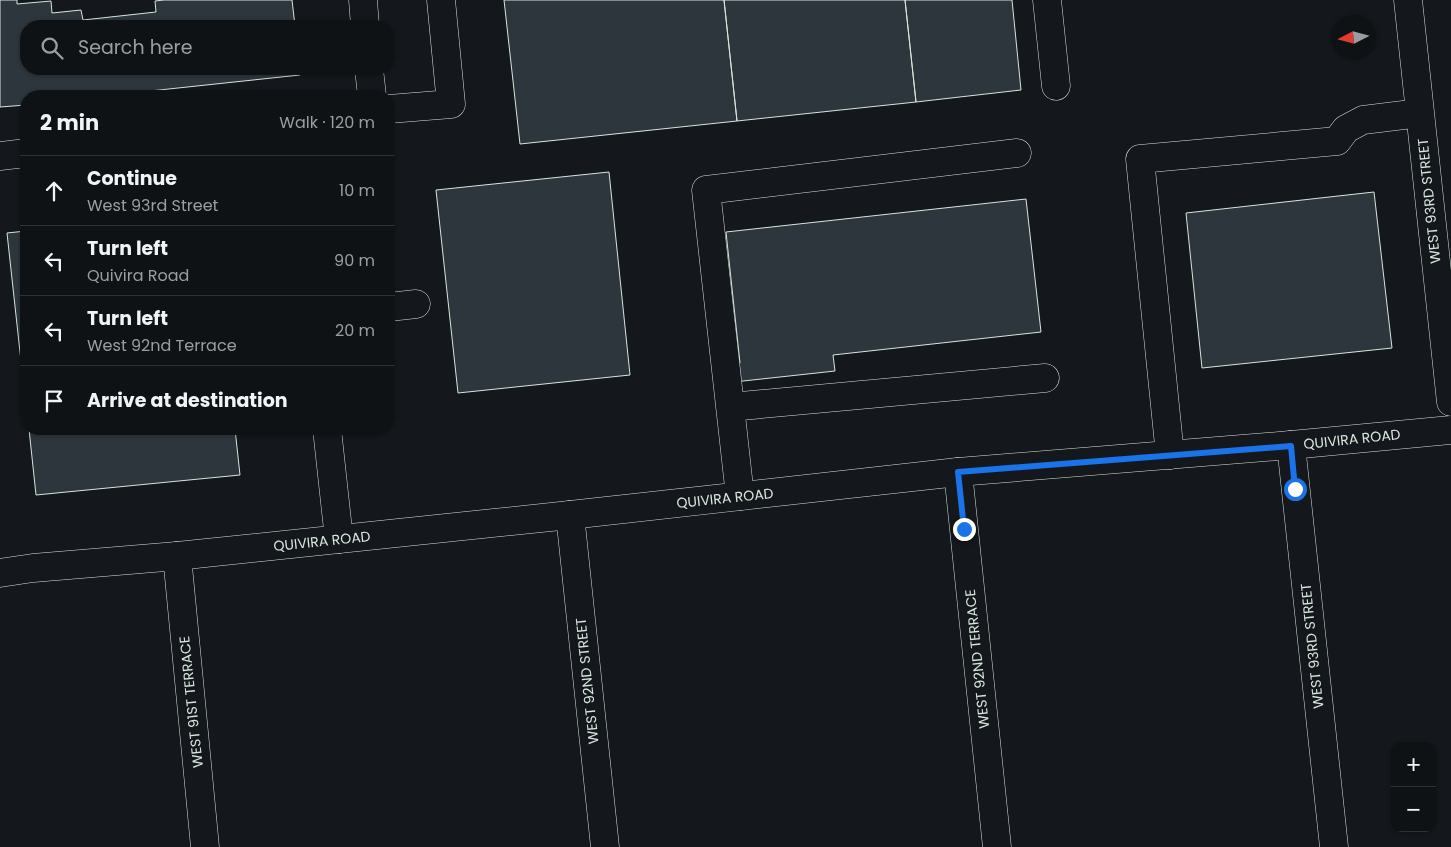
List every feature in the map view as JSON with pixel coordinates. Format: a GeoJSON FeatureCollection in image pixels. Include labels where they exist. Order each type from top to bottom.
{"type":"FeatureCollection","features":[{"type":"Feature","properties":{"kind":"street"},"geometry":{"type":"LineString","coordinates":[[363,0],[365,20]]}},
{"type":"Feature","properties":{"kind":"street"},"geometry":{"type":"LineString","coordinates":[[395,109],[452,104],[441,0]]}},
{"type":"Feature","properties":{"kind":"street"},"geometry":{"type":"LineString","coordinates":[[1047,0],[1056,86]]}},
{"type":"Feature","properties":{"kind":"street","name":"WEST 93RD STREET"},"geometry":{"type":"LineString","coordinates":[[1408,0],[1451,402]]}},
{"type":"Feature","properties":{"kind":"street"},"geometry":{"type":"LineString","coordinates":[[370,75],[372,90]]}},
{"type":"Feature","properties":{"kind":"street"},"geometry":{"type":"LineString","coordinates":[[1170,455],[1140,159],[1337,141],[1346,129],[1363,120],[1420,112]]}},
{"type":"Feature","properties":{"kind":"street"},"geometry":{"type":"LineString","coordinates":[[740,496],[706,190],[1017,153]]}},
{"type":"Feature","properties":{"kind":"street"},"geometry":{"type":"LineString","coordinates":[[0,156],[20,154]]}},
{"type":"Feature","properties":{"kind":"street"},"geometry":{"type":"LineString","coordinates":[[395,306],[416,304]]}},
{"type":"Feature","properties":{"kind":"street"},"geometry":{"type":"LineString","coordinates":[[730,407],[1046,378]]}},
{"type":"Feature","properties":{"kind":"street","name":"QUIVIRA ROAD"},"geometry":{"type":"LineString","coordinates":[[0,573],[33,568],[177,556],[570,515],[958,472],[1291,446],[1451,430]]}},
{"type":"Feature","properties":{"kind":"street"},"geometry":{"type":"LineString","coordinates":[[328,435],[339,539]]}},
{"type":"Feature","properties":{"kind":"street","name":"WEST 93RD STREET"},"geometry":{"type":"LineString","coordinates":[[1291,446],[1334,847]]}},
{"type":"Feature","properties":{"kind":"street","name":"WEST 92ND TERRACE"},"geometry":{"type":"LineString","coordinates":[[958,472],[997,847]]}},
{"type":"Feature","properties":{"kind":"street","name":"WEST 92ND STREET"},"geometry":{"type":"LineString","coordinates":[[570,515],[605,847]]}},
{"type":"Feature","properties":{"kind":"street","name":"WEST 91ST TERRACE"},"geometry":{"type":"LineString","coordinates":[[177,556],[206,847]]}},
{"type":"Feature","properties":{"kind":"building"},"geometry":{"type":"Polygon","coordinates":[[[0,0],[17,0],[17,4],[51,1],[52,13],[81,10],[83,20],[20,20],[20,75],[300,75],[159,90],[20,90],[20,105],[0,107],[0,0]]]}},
{"type":"Feature","properties":{"kind":"building"},"geometry":{"type":"Polygon","coordinates":[[[164,0],[292,0],[294,20],[83,20],[156,12],[155,1],[164,0]]]}},
{"type":"Feature","properties":{"kind":"building"},"geometry":{"type":"Polygon","coordinates":[[[504,0],[724,0],[737,121],[520,144],[504,0]]]}},
{"type":"Feature","properties":{"kind":"building"},"geometry":{"type":"Polygon","coordinates":[[[724,0],[905,0],[916,102],[737,121],[724,0]]]}},
{"type":"Feature","properties":{"kind":"building"},"geometry":{"type":"Polygon","coordinates":[[[905,0],[1012,0],[1021,90],[916,102],[905,0]]]}},
{"type":"Feature","properties":{"kind":"building"},"geometry":{"type":"Polygon","coordinates":[[[609,172],[630,375],[458,393],[436,190],[609,172]]]}},
{"type":"Feature","properties":{"kind":"building"},"geometry":{"type":"Polygon","coordinates":[[[1374,192],[1392,348],[1202,368],[1186,213],[1374,192]]]}},
{"type":"Feature","properties":{"kind":"building"},"geometry":{"type":"Polygon","coordinates":[[[1026,199],[1041,332],[833,355],[835,371],[734,382],[732,364],[740,363],[726,232],[1026,199]]]}},
{"type":"Feature","properties":{"kind":"building"},"geometry":{"type":"Polygon","coordinates":[[[20,232],[20,352],[7,233],[20,232]]]}},
{"type":"Feature","properties":{"kind":"building"},"geometry":{"type":"Polygon","coordinates":[[[30,435],[236,435],[240,475],[36,495],[30,435]]]}},
{"type":"Feature","properties":{"kind":"route"},"geometry":{"type":"LineString","coordinates":[[964,529],[958,472],[1291,446],[1295,489]]}}]}
